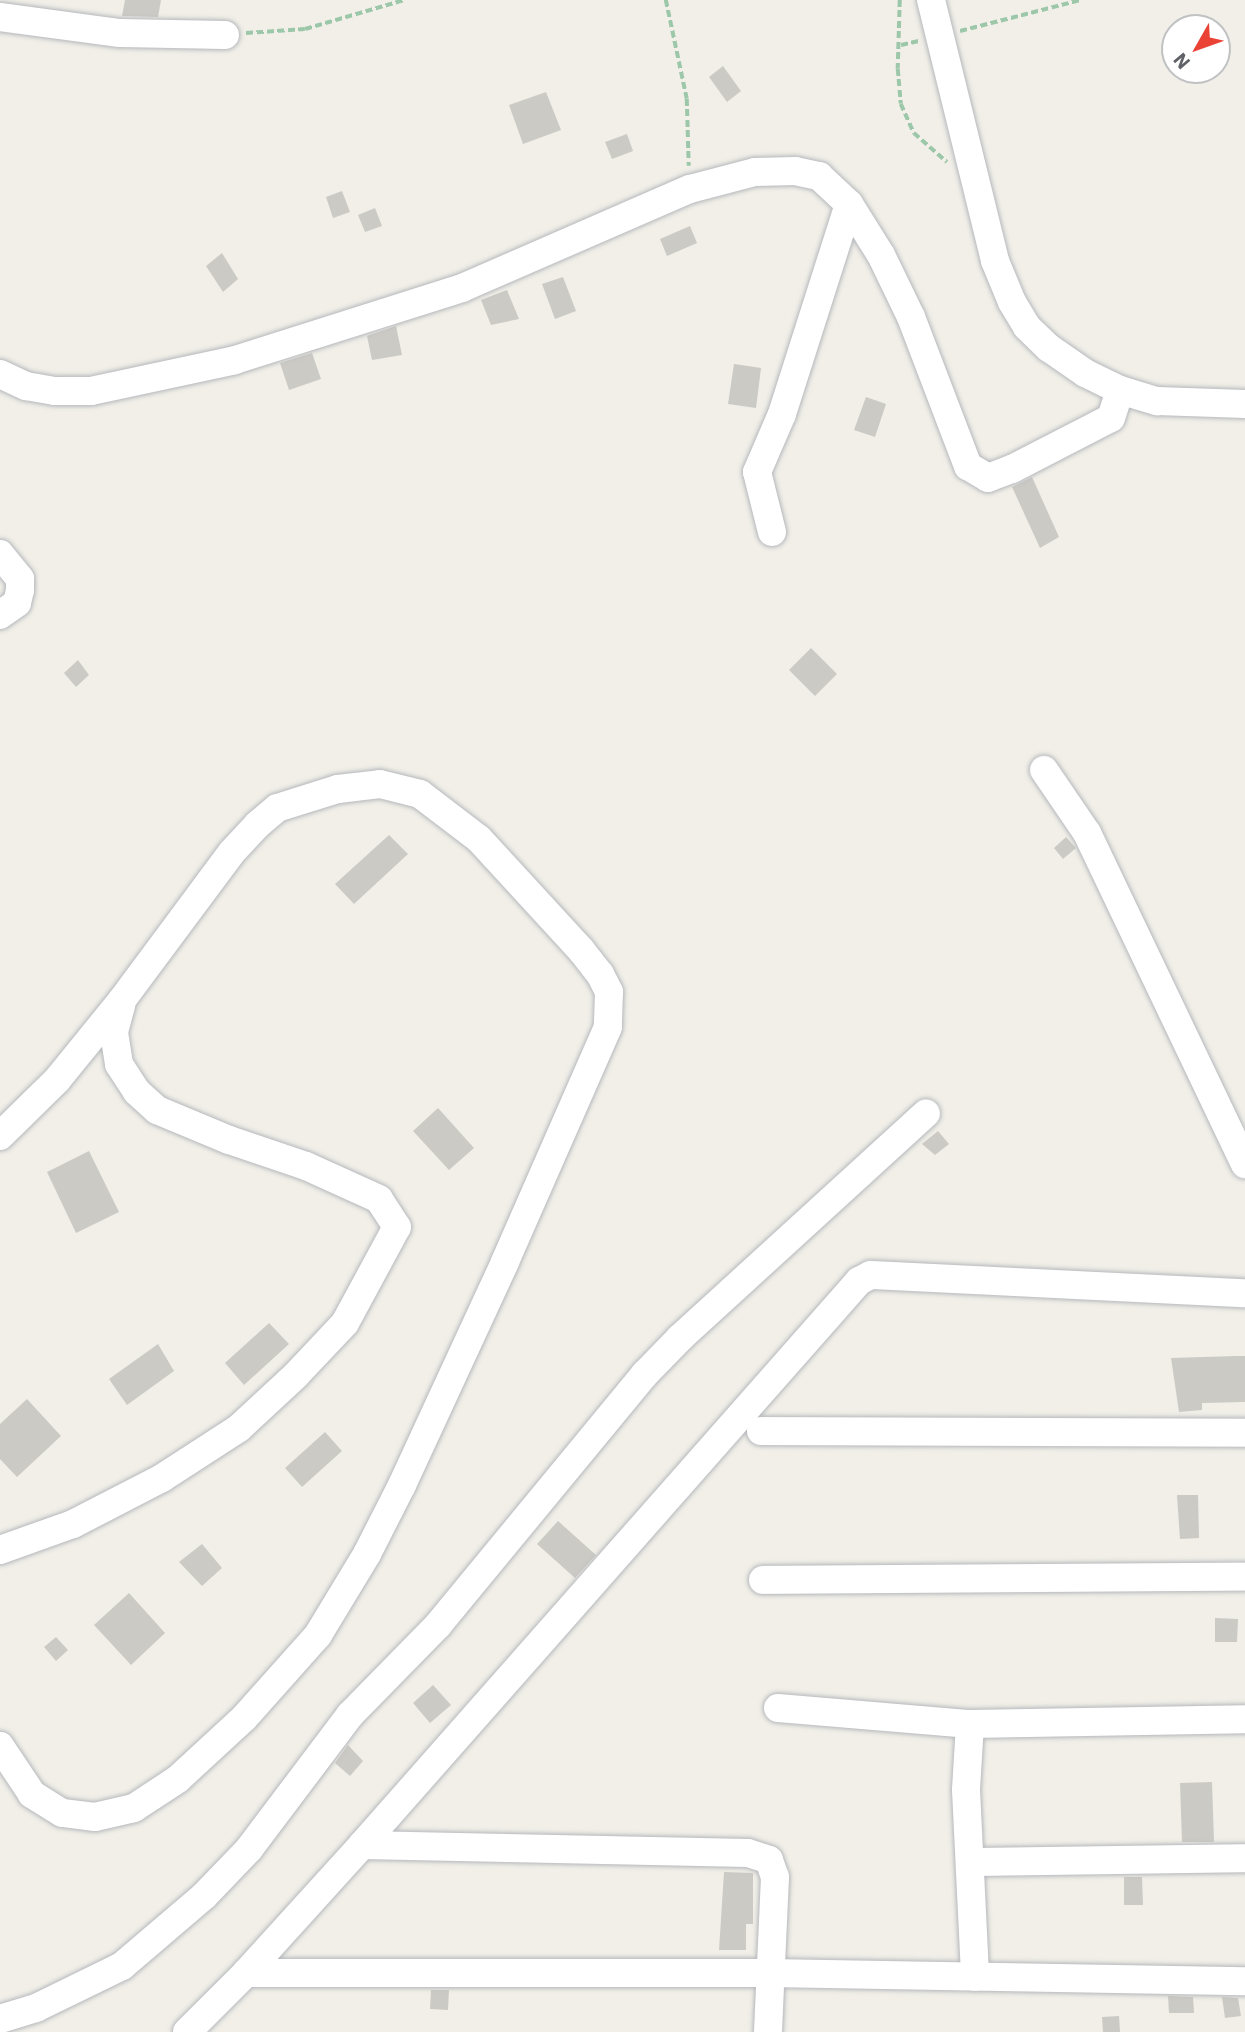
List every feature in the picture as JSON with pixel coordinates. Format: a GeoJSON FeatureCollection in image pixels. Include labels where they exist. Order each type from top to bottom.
{"type":"FeatureCollection","features":[{"type":"Feature","properties":{"kind":"street"},"geometry":{"type":"LineString","coordinates":[[931,0],[972,177],[995,261],[1012,302],[1027,327],[1049,348],[1085,373],[1120,390],[1157,401],[1245,404]]}},
{"type":"Feature","properties":{"kind":"street"},"geometry":{"type":"LineString","coordinates":[[0,17],[120,33],[225,35]]}},
{"type":"Feature","properties":{"kind":"street"},"geometry":{"type":"LineString","coordinates":[[0,374],[26,386],[55,391],[91,391],[235,360],[462,288],[690,189],[755,172],[795,171],[819,176],[849,204],[881,255],[911,317],[968,466],[988,478],[1012,469],[1111,418],[1120,390]]}},
{"type":"Feature","properties":{"kind":"street"},"geometry":{"type":"LineString","coordinates":[[772,532],[757,472],[782,414],[849,204]]}},
{"type":"Feature","properties":{"kind":"street"},"geometry":{"type":"LineString","coordinates":[[0,554],[20,579],[17,603],[0,615]]}},
{"type":"Feature","properties":{"kind":"street"},"geometry":{"type":"LineString","coordinates":[[1044,770],[1087,833],[1245,1164]]}},
{"type":"Feature","properties":{"kind":"street"},"geometry":{"type":"LineString","coordinates":[[0,1136],[57,1080],[122,1000],[232,852],[277,808],[338,789],[380,784],[420,794],[479,839],[600,974],[609,992],[611,1010],[608,1027],[594,1062],[402,1485],[367,1554],[318,1635],[244,1718],[178,1779],[134,1808],[95,1817],[62,1813],[32,1794],[0,1746]]}},
{"type":"Feature","properties":{"kind":"street"},"geometry":{"type":"LineString","coordinates":[[0,1550],[73,1524],[162,1478],[239,1428],[296,1375],[345,1323],[397,1227],[379,1199],[306,1166],[229,1140],[152,1105],[137,1092],[119,1064],[114,1031],[122,1000]]}},
{"type":"Feature","properties":{"kind":"street"},"geometry":{"type":"LineString","coordinates":[[0,2019],[36,2008],[122,1966],[204,1896],[249,1849],[350,1715],[438,1625],[645,1374],[680,1338],[926,1113]]}},
{"type":"Feature","properties":{"kind":"street"},"geometry":{"type":"LineString","coordinates":[[187,2032],[246,1973],[362,1845],[859,1281],[871,1275],[1245,1293]]}},
{"type":"Feature","properties":{"kind":"street"},"geometry":{"type":"LineString","coordinates":[[761,1432],[1245,1433]]}},
{"type":"Feature","properties":{"kind":"street"},"geometry":{"type":"LineString","coordinates":[[763,1580],[1245,1577]]}},
{"type":"Feature","properties":{"kind":"street"},"geometry":{"type":"LineString","coordinates":[[778,1708],[970,1724],[1245,1719]]}},
{"type":"Feature","properties":{"kind":"street"},"geometry":{"type":"LineString","coordinates":[[970,1724],[966,1790],[975,1977]]}},
{"type":"Feature","properties":{"kind":"street"},"geometry":{"type":"LineString","coordinates":[[362,1845],[748,1853],[769,1860],[775,1877],[768,2032]]}},
{"type":"Feature","properties":{"kind":"street"},"geometry":{"type":"LineString","coordinates":[[971,1862],[1245,1858]]}},
{"type":"Feature","properties":{"kind":"street"},"geometry":{"type":"LineString","coordinates":[[246,1973],[769,1973],[1245,1981]]}},
{"type":"Feature","properties":{"kind":"path"},"geometry":{"type":"LineString","coordinates":[[225,35],[304,29],[404,0]]}},
{"type":"Feature","properties":{"kind":"path"},"geometry":{"type":"LineString","coordinates":[[666,0],[687,99],[690,189]]}},
{"type":"Feature","properties":{"kind":"path"},"geometry":{"type":"LineString","coordinates":[[900,0],[898,69],[901,104],[914,133],[929,149],[972,177]]}},
{"type":"Feature","properties":{"kind":"path"},"geometry":{"type":"LineString","coordinates":[[940,36],[1081,0]]}},
{"type":"Feature","properties":{"kind":"building"},"geometry":{"type":"Polygon","coordinates":[[[125,0],[161,0],[158,17],[122,16],[125,0]]]}},
{"type":"Feature","properties":{"kind":"building"},"geometry":{"type":"Polygon","coordinates":[[[723,66],[741,91],[727,102],[709,77],[723,66]]]}},
{"type":"Feature","properties":{"kind":"building"},"geometry":{"type":"Polygon","coordinates":[[[546,92],[561,130],[523,144],[509,105],[546,92]]]}},
{"type":"Feature","properties":{"kind":"building"},"geometry":{"type":"Polygon","coordinates":[[[627,134],[633,151],[612,159],[605,142],[627,134]]]}},
{"type":"Feature","properties":{"kind":"building"},"geometry":{"type":"Polygon","coordinates":[[[342,191],[350,212],[333,218],[326,197],[342,191]]]}},
{"type":"Feature","properties":{"kind":"building"},"geometry":{"type":"Polygon","coordinates":[[[375,208],[382,226],[365,232],[358,215],[375,208]]]}},
{"type":"Feature","properties":{"kind":"building"},"geometry":{"type":"Polygon","coordinates":[[[690,226],[697,243],[667,256],[660,239],[690,226]]]}},
{"type":"Feature","properties":{"kind":"building"},"geometry":{"type":"Polygon","coordinates":[[[222,253],[238,279],[223,292],[206,266],[222,253]]]}},
{"type":"Feature","properties":{"kind":"building"},"geometry":{"type":"Polygon","coordinates":[[[563,277],[576,311],[555,319],[542,284],[563,277]]]}},
{"type":"Feature","properties":{"kind":"building"},"geometry":{"type":"Polygon","coordinates":[[[507,290],[519,319],[491,325],[481,300],[507,290]]]}},
{"type":"Feature","properties":{"kind":"building"},"geometry":{"type":"Polygon","coordinates":[[[396,326],[402,355],[372,360],[367,336],[396,326]]]}},
{"type":"Feature","properties":{"kind":"building"},"geometry":{"type":"Polygon","coordinates":[[[312,353],[321,379],[289,390],[280,363],[312,353]]]}},
{"type":"Feature","properties":{"kind":"building"},"geometry":{"type":"Polygon","coordinates":[[[734,364],[761,368],[756,408],[728,404],[734,364]]]}},
{"type":"Feature","properties":{"kind":"building"},"geometry":{"type":"Polygon","coordinates":[[[866,397],[886,404],[875,437],[854,430],[866,397]]]}},
{"type":"Feature","properties":{"kind":"building"},"geometry":{"type":"Polygon","coordinates":[[[1032,477],[1059,537],[1040,548],[1012,487],[1032,477]]]}},
{"type":"Feature","properties":{"kind":"building"},"geometry":{"type":"Polygon","coordinates":[[[811,648],[837,674],[815,696],[789,670],[811,648]]]}},
{"type":"Feature","properties":{"kind":"building"},"geometry":{"type":"Polygon","coordinates":[[[78,660],[89,675],[76,687],[64,673],[78,660]]]}},
{"type":"Feature","properties":{"kind":"building"},"geometry":{"type":"Polygon","coordinates":[[[389,835],[408,854],[354,904],[335,884],[389,835]]]}},
{"type":"Feature","properties":{"kind":"building"},"geometry":{"type":"Polygon","coordinates":[[[1066,837],[1076,848],[1063,859],[1054,848],[1066,837]]]}},
{"type":"Feature","properties":{"kind":"building"},"geometry":{"type":"Polygon","coordinates":[[[438,1108],[474,1148],[449,1170],[413,1131],[438,1108]]]}},
{"type":"Feature","properties":{"kind":"building"},"geometry":{"type":"Polygon","coordinates":[[[938,1131],[949,1144],[935,1155],[922,1144],[938,1131]]]}},
{"type":"Feature","properties":{"kind":"building"},"geometry":{"type":"Polygon","coordinates":[[[89,1151],[119,1212],[76,1233],[47,1172],[89,1151]]]}},
{"type":"Feature","properties":{"kind":"building"},"geometry":{"type":"Polygon","coordinates":[[[269,1323],[289,1344],[244,1385],[225,1363],[269,1323]]]}},
{"type":"Feature","properties":{"kind":"building"},"geometry":{"type":"Polygon","coordinates":[[[158,1344],[174,1371],[127,1405],[109,1379],[158,1344]]]}},
{"type":"Feature","properties":{"kind":"building"},"geometry":{"type":"Polygon","coordinates":[[[1245,1356],[1245,1402],[1202,1403],[1202,1410],[1179,1412],[1171,1358],[1245,1356]]]}},
{"type":"Feature","properties":{"kind":"building"},"geometry":{"type":"Polygon","coordinates":[[[27,1399],[61,1436],[17,1477],[0,1459],[0,1424],[27,1399]]]}},
{"type":"Feature","properties":{"kind":"building"},"geometry":{"type":"Polygon","coordinates":[[[325,1432],[342,1451],[302,1487],[285,1468],[325,1432]]]}},
{"type":"Feature","properties":{"kind":"building"},"geometry":{"type":"Polygon","coordinates":[[[1177,1495],[1198,1495],[1199,1538],[1180,1539],[1177,1495]]]}},
{"type":"Feature","properties":{"kind":"building"},"geometry":{"type":"Polygon","coordinates":[[[558,1521],[596,1555],[575,1578],[537,1544],[558,1521]]]}},
{"type":"Feature","properties":{"kind":"building"},"geometry":{"type":"Polygon","coordinates":[[[202,1544],[222,1568],[202,1586],[179,1562],[202,1544]]]}},
{"type":"Feature","properties":{"kind":"building"},"geometry":{"type":"Polygon","coordinates":[[[129,1593],[165,1633],[131,1665],[94,1625],[129,1593]]]}},
{"type":"Feature","properties":{"kind":"building"},"geometry":{"type":"Polygon","coordinates":[[[1215,1618],[1238,1619],[1237,1642],[1215,1642],[1215,1618]]]}},
{"type":"Feature","properties":{"kind":"building"},"geometry":{"type":"Polygon","coordinates":[[[56,1637],[68,1650],[56,1661],[44,1647],[56,1637]]]}},
{"type":"Feature","properties":{"kind":"building"},"geometry":{"type":"Polygon","coordinates":[[[433,1685],[451,1705],[430,1723],[413,1703],[433,1685]]]}},
{"type":"Feature","properties":{"kind":"building"},"geometry":{"type":"Polygon","coordinates":[[[348,1745],[363,1761],[350,1776],[335,1763],[348,1745]]]}},
{"type":"Feature","properties":{"kind":"building"},"geometry":{"type":"Polygon","coordinates":[[[1212,1782],[1214,1842],[1182,1842],[1180,1783],[1212,1782]]]}},
{"type":"Feature","properties":{"kind":"building"},"geometry":{"type":"Polygon","coordinates":[[[724,1872],[753,1873],[753,1924],[746,1924],[746,1950],[719,1950],[724,1872]]]}},
{"type":"Feature","properties":{"kind":"building"},"geometry":{"type":"Polygon","coordinates":[[[1124,1877],[1142,1877],[1143,1905],[1124,1905],[1124,1877]]]}},
{"type":"Feature","properties":{"kind":"building"},"geometry":{"type":"Polygon","coordinates":[[[431,1990],[449,1990],[448,2010],[430,2009],[431,1990]]]}},
{"type":"Feature","properties":{"kind":"building"},"geometry":{"type":"Polygon","coordinates":[[[1168,1996],[1193,1997],[1194,2013],[1169,2013],[1168,1996]]]}},
{"type":"Feature","properties":{"kind":"building"},"geometry":{"type":"Polygon","coordinates":[[[1222,1997],[1238,1998],[1241,2016],[1225,2018],[1222,1997]]]}},
{"type":"Feature","properties":{"kind":"building"},"geometry":{"type":"Polygon","coordinates":[[[1119,2016],[1120,2032],[1103,2032],[1102,2017],[1119,2016]]]}}]}
